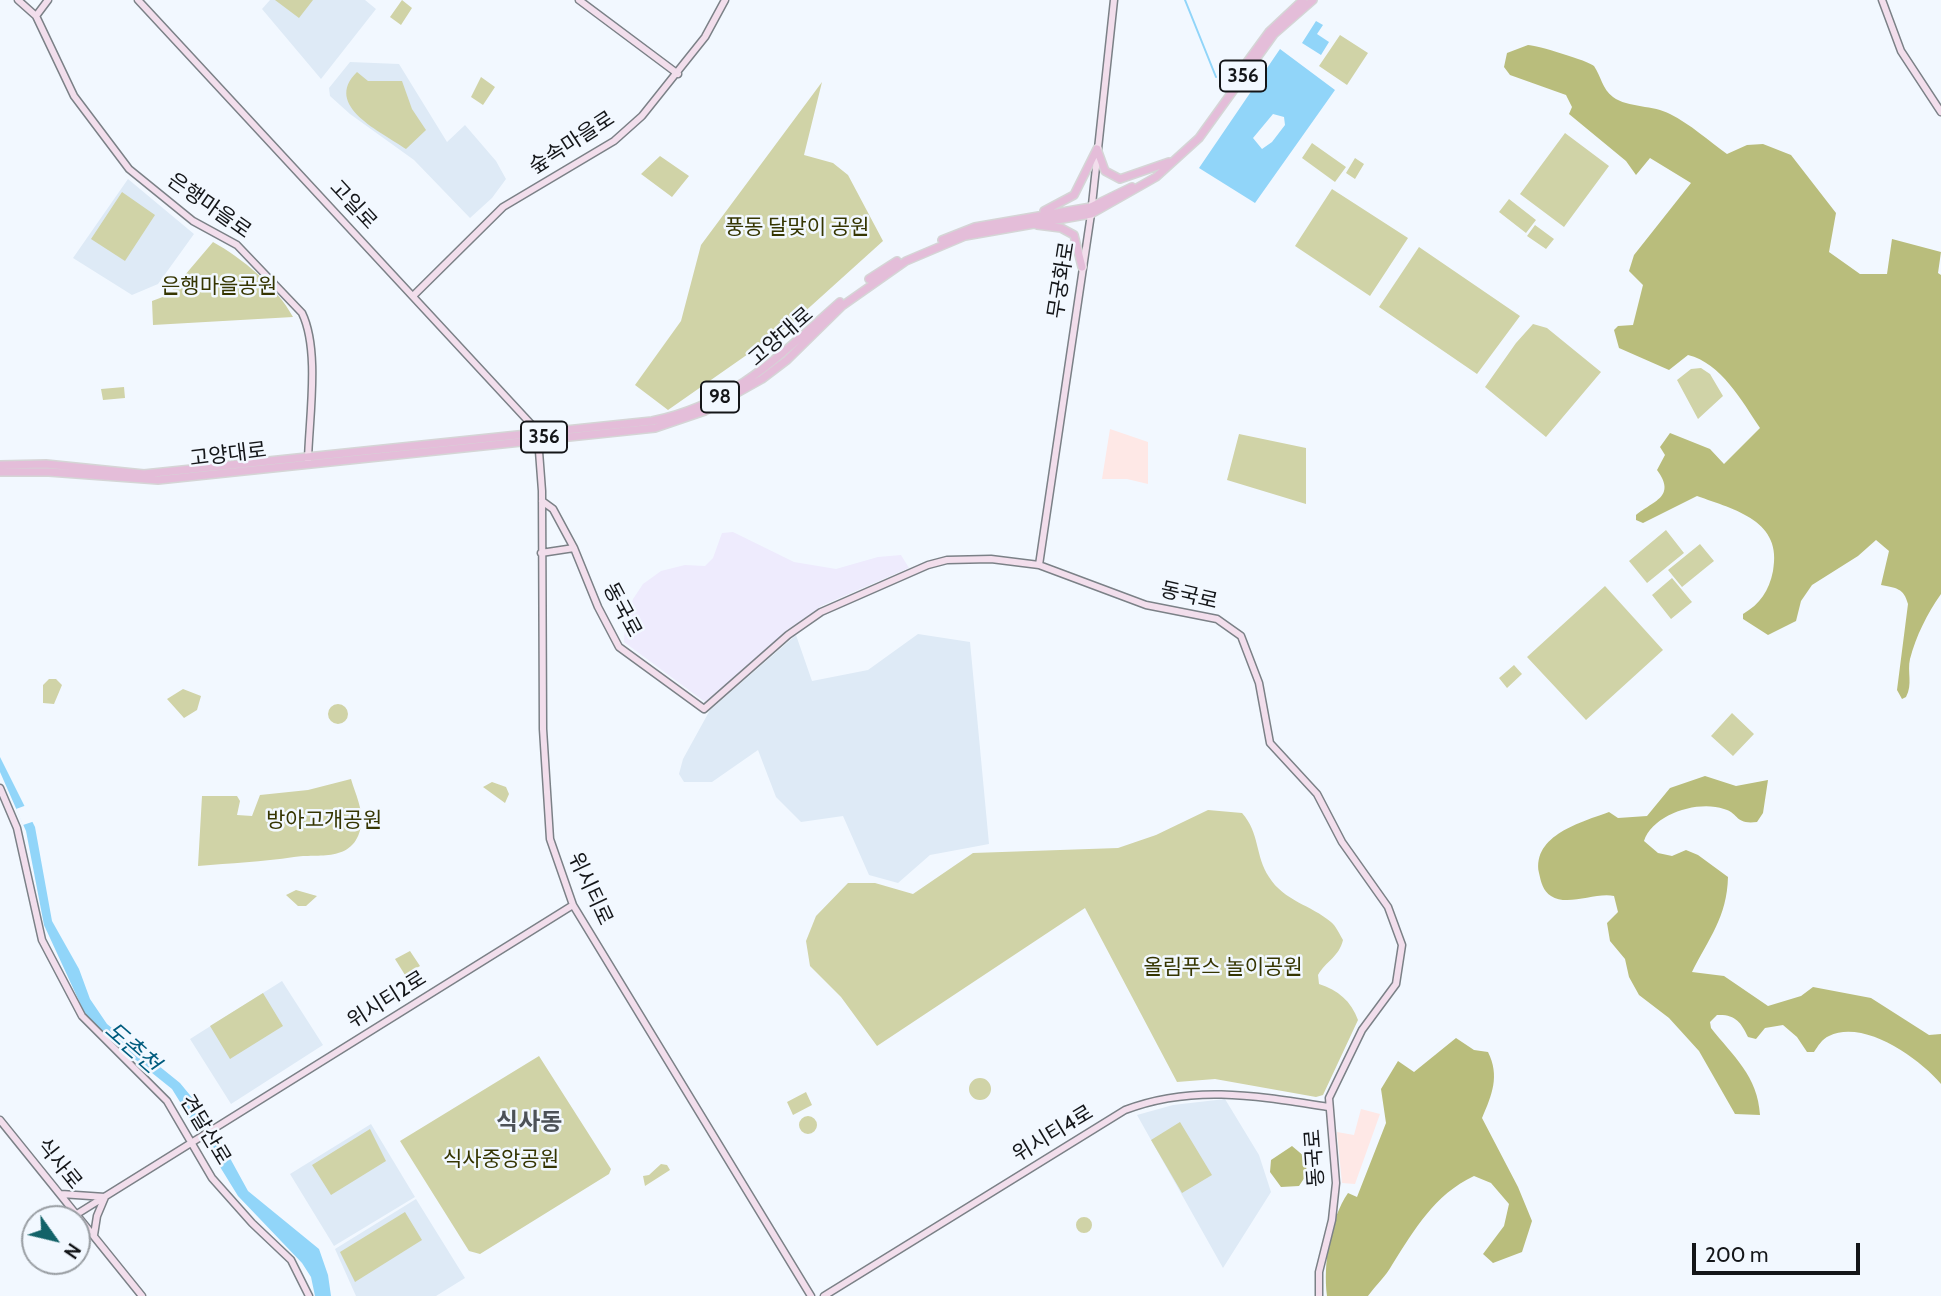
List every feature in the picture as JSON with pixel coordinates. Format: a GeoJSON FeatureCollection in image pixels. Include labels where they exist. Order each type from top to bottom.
{"type":"FeatureCollection","features":[{"type":"Feature","properties":{"kind":"main road","name":"고양대로"},"geometry":{"type":"LineString","coordinates":[[1091,210],[1133,187],[1169,162],[1202,126],[1269,32],[1303,0]]}},
{"type":"Feature","properties":{"kind":"main road","name":"고양대로"},"geometry":{"type":"LineString","coordinates":[[0,466],[46,464],[144,474],[308,460],[652,421],[717,399],[756,376],[881,270],[961,231],[1091,210],[1145,185],[1171,166],[1212,121],[1274,34],[1313,0]]}},
{"type":"Feature","properties":{"kind":"main road"},"geometry":{"type":"LineString","coordinates":[[1097,149],[1105,171],[1120,178],[1169,162]]}},
{"type":"Feature","properties":{"kind":"main road"},"geometry":{"type":"LineString","coordinates":[[1029,221],[1061,205],[1074,195],[1097,149]]}},
{"type":"Feature","properties":{"kind":"main road"},"geometry":{"type":"LineString","coordinates":[[1029,221],[1072,232],[1078,241],[1082,267]]}},
{"type":"Feature","properties":{"kind":"main road","name":"고양대로"},"geometry":{"type":"LineString","coordinates":[[0,472],[48,472],[158,480],[308,460]]}},
{"type":"Feature","properties":{"kind":"street","name":"은행마을로"},"geometry":{"type":"LineString","coordinates":[[18,0],[36,16],[74,96],[130,169],[193,221],[237,245],[302,313],[308,325],[310,347],[308,460]]}},
{"type":"Feature","properties":{"kind":"street"},"geometry":{"type":"LineString","coordinates":[[36,16],[48,0]]}},
{"type":"Feature","properties":{"kind":"street","name":"고일로"},"geometry":{"type":"LineString","coordinates":[[138,0],[414,295],[537,435]]}},
{"type":"Feature","properties":{"kind":"street"},"geometry":{"type":"LineString","coordinates":[[579,0],[678,74]]}},
{"type":"Feature","properties":{"kind":"street","name":"숲속마을로"},"geometry":{"type":"LineString","coordinates":[[414,295],[503,207],[614,141],[642,116],[705,37],[725,0]]}},
{"type":"Feature","properties":{"kind":"street","name":"무궁화로"},"geometry":{"type":"LineString","coordinates":[[1040,565],[1091,210],[1114,0]]}},
{"type":"Feature","properties":{"kind":"street"},"geometry":{"type":"LineString","coordinates":[[1882,0],[1901,51],[1941,113]]}},
{"type":"Feature","properties":{"kind":"street","name":"위시티로"},"geometry":{"type":"LineString","coordinates":[[537,435],[542,500],[544,754],[550,839],[573,905],[811,1296]]}},
{"type":"Feature","properties":{"kind":"street","name":"동국로"},"geometry":{"type":"LineString","coordinates":[[542,500],[553,509],[574,548],[598,607],[619,648],[704,709],[805,622],[928,565],[980,559],[1040,565],[1146,605],[1202,614],[1227,624],[1238,633],[1253,663],[1270,743],[1311,785],[1342,842],[1388,907],[1402,945],[1399,978],[1362,1030],[1328,1107],[1335,1150],[1336,1183],[1332,1220],[1318,1272],[1319,1296]]}},
{"type":"Feature","properties":{"kind":"street"},"geometry":{"type":"LineString","coordinates":[[541,553],[574,548]]}},
{"type":"Feature","properties":{"kind":"street","name":"견달산로"},"geometry":{"type":"LineString","coordinates":[[0,788],[19,835],[42,940],[82,1016],[167,1101],[220,1188],[291,1260],[309,1296]]}},
{"type":"Feature","properties":{"kind":"street","name":"위시티2로"},"geometry":{"type":"LineString","coordinates":[[193,1143],[573,905]]}},
{"type":"Feature","properties":{"kind":"street","name":"위시티4로"},"geometry":{"type":"LineString","coordinates":[[824,1296],[1125,1110],[1144,1102],[1180,1095],[1226,1093],[1274,1096],[1328,1107]]}},
{"type":"Feature","properties":{"kind":"street","name":"식사로"},"geometry":{"type":"LineString","coordinates":[[0,1120],[70,1205]]}},
{"type":"Feature","properties":{"kind":"street"},"geometry":{"type":"LineString","coordinates":[[91,1206],[193,1143]]}},
{"type":"Feature","properties":{"kind":"street"},"geometry":{"type":"LineString","coordinates":[[61,1194],[105,1197]]}},
{"type":"Feature","properties":{"kind":"street"},"geometry":{"type":"LineString","coordinates":[[94,1235],[97,1216],[105,1197]]}},
{"type":"Feature","properties":{"kind":"street","name":"식사로"},"geometry":{"type":"LineString","coordinates":[[91,1231],[142,1296]]}},
{"type":"Feature","properties":{"kind":"shaded area"},"geometry":{"type":"Polygon","coordinates":[[[270,0],[365,0],[376,9],[321,79],[262,9],[270,0]]]}},
{"type":"Feature","properties":{"kind":"shaded area"},"geometry":{"type":"Polygon","coordinates":[[[350,62],[399,64],[447,142],[465,125],[496,161],[506,179],[492,198],[470,218],[414,160],[350,114],[330,96],[329,88],[350,62]]]}},
{"type":"Feature","properties":{"kind":"shaded area"},"geometry":{"type":"Polygon","coordinates":[[[128,179],[194,234],[158,284],[132,295],[73,258],[128,179]]]}},
{"type":"Feature","properties":{"kind":"shaded area"},"geometry":{"type":"Polygon","coordinates":[[[1110,429],[1148,442],[1148,484],[1127,479],[1102,479],[1110,429]]]}},
{"type":"Feature","properties":{"kind":"shaded area"},"geometry":{"type":"Polygon","coordinates":[[[733,532],[794,562],[836,569],[878,557],[901,555],[909,568],[821,606],[705,702],[624,642],[625,622],[633,599],[643,584],[661,571],[685,565],[705,566],[713,558],[722,533],[733,532]]]}},
{"type":"Feature","properties":{"kind":"shaded area"},"geometry":{"type":"Polygon","coordinates":[[[918,634],[970,642],[989,844],[930,855],[898,883],[869,875],[843,816],[801,822],[776,797],[758,750],[712,782],[684,782],[679,774],[683,759],[710,710],[796,635],[812,681],[868,670],[918,634]]]}},
{"type":"Feature","properties":{"kind":"shaded area"},"geometry":{"type":"Polygon","coordinates":[[[282,981],[323,1045],[231,1104],[190,1039],[282,981]]]}},
{"type":"Feature","properties":{"kind":"shaded area"},"geometry":{"type":"Polygon","coordinates":[[[1225,1099],[1259,1155],[1271,1192],[1223,1268],[1137,1115],[1173,1105],[1225,1099]]]}},
{"type":"Feature","properties":{"kind":"shaded area"},"geometry":{"type":"Polygon","coordinates":[[[1361,1109],[1380,1114],[1355,1184],[1342,1183],[1337,1132],[1354,1135],[1361,1109]]]}},
{"type":"Feature","properties":{"kind":"shaded area"},"geometry":{"type":"Polygon","coordinates":[[[371,1124],[415,1197],[334,1246],[290,1174],[371,1124]]]}},
{"type":"Feature","properties":{"kind":"shaded area"},"geometry":{"type":"Polygon","coordinates":[[[416,1199],[465,1278],[436,1296],[356,1296],[335,1249],[416,1199]]]}},
{"type":"Feature","properties":{"kind":"green space"},"geometry":{"type":"Polygon","coordinates":[[[275,0],[313,0],[299,18],[275,0]]]}},
{"type":"Feature","properties":{"kind":"green space"},"geometry":{"type":"Polygon","coordinates":[[[402,0],[412,8],[401,25],[390,17],[402,0]]]}},
{"type":"Feature","properties":{"kind":"green space"},"geometry":{"type":"Polygon","coordinates":[[[1340,35],[1368,53],[1347,85],[1319,66],[1340,35]]]}},
{"type":"Feature","properties":{"kind":"green space"},"geometry":{"type":"Polygon","coordinates":[[[1528,45],[1594,66],[1606,90],[1619,101],[1670,114],[1727,154],[1747,145],[1763,144],[1791,155],[1836,213],[1829,252],[1860,274],[1887,274],[1892,239],[1941,252],[1938,273],[1941,275],[1941,594],[1922,625],[1912,650],[1906,697],[1902,699],[1897,690],[1908,604],[1902,592],[1881,585],[1889,551],[1876,540],[1858,556],[1812,585],[1801,601],[1796,621],[1768,635],[1743,619],[1743,614],[1763,596],[1773,571],[1771,540],[1764,529],[1741,513],[1697,496],[1643,523],[1636,520],[1636,515],[1664,492],[1663,479],[1657,470],[1665,455],[1660,447],[1670,433],[1710,449],[1724,464],[1760,428],[1730,384],[1700,359],[1688,355],[1669,370],[1619,348],[1614,330],[1618,326],[1633,325],[1643,285],[1629,271],[1634,255],[1691,183],[1650,158],[1636,175],[1626,161],[1569,114],[1572,107],[1566,95],[1510,75],[1504,67],[1507,53],[1528,45]]]}},
{"type":"Feature","properties":{"kind":"green space"},"geometry":{"type":"Polygon","coordinates":[[[357,72],[368,81],[402,81],[412,109],[426,130],[406,149],[359,117],[351,107],[347,96],[348,84],[357,72]]]}},
{"type":"Feature","properties":{"kind":"green space"},"geometry":{"type":"Polygon","coordinates":[[[481,77],[495,87],[483,105],[471,97],[481,77]]]}},
{"type":"Feature","properties":{"kind":"green space","name":"풍동 달맞이 공원"},"geometry":{"type":"Polygon","coordinates":[[[822,82],[804,155],[833,163],[848,175],[883,241],[791,324],[668,410],[635,385],[681,321],[701,245],[822,82]]]}},
{"type":"Feature","properties":{"kind":"green space"},"geometry":{"type":"Polygon","coordinates":[[[1565,133],[1609,166],[1564,227],[1520,194],[1565,133]]]}},
{"type":"Feature","properties":{"kind":"green space"},"geometry":{"type":"Polygon","coordinates":[[[1312,143],[1346,167],[1335,182],[1302,158],[1312,143]]]}},
{"type":"Feature","properties":{"kind":"green space"},"geometry":{"type":"Polygon","coordinates":[[[660,156],[689,176],[672,197],[641,174],[660,156]]]}},
{"type":"Feature","properties":{"kind":"green space"},"geometry":{"type":"Polygon","coordinates":[[[1355,158],[1364,164],[1355,179],[1346,173],[1355,158]]]}},
{"type":"Feature","properties":{"kind":"green space"},"geometry":{"type":"Polygon","coordinates":[[[1332,189],[1408,238],[1370,296],[1295,246],[1332,189]]]}},
{"type":"Feature","properties":{"kind":"green space"},"geometry":{"type":"Polygon","coordinates":[[[122,192],[155,215],[125,261],[91,239],[122,192]]]}},
{"type":"Feature","properties":{"kind":"green space"},"geometry":{"type":"Polygon","coordinates":[[[1509,199],[1536,220],[1526,233],[1499,212],[1509,199]]]}},
{"type":"Feature","properties":{"kind":"green space"},"geometry":{"type":"Polygon","coordinates":[[[1535,225],[1554,239],[1546,249],[1527,236],[1535,225]]]}},
{"type":"Feature","properties":{"kind":"green space","name":"은행마을공원"},"geometry":{"type":"Polygon","coordinates":[[[213,242],[258,274],[278,295],[293,317],[153,325],[152,301],[168,295],[213,242]]]}},
{"type":"Feature","properties":{"kind":"green space"},"geometry":{"type":"Polygon","coordinates":[[[1419,247],[1520,316],[1477,374],[1379,307],[1419,247]]]}},
{"type":"Feature","properties":{"kind":"green space"},"geometry":{"type":"Polygon","coordinates":[[[1533,324],[1547,328],[1601,372],[1546,437],[1485,387],[1533,324]]]}},
{"type":"Feature","properties":{"kind":"green space"},"geometry":{"type":"Polygon","coordinates":[[[1701,368],[1710,374],[1723,396],[1698,419],[1677,380],[1691,369],[1701,368]]]}},
{"type":"Feature","properties":{"kind":"green space"},"geometry":{"type":"Polygon","coordinates":[[[124,387],[125,398],[103,400],[101,389],[124,387]]]}},
{"type":"Feature","properties":{"kind":"green space"},"geometry":{"type":"Polygon","coordinates":[[[1239,434],[1306,448],[1306,504],[1227,480],[1239,434]]]}},
{"type":"Feature","properties":{"kind":"green space"},"geometry":{"type":"Polygon","coordinates":[[[1666,530],[1684,553],[1647,583],[1629,561],[1666,530]]]}},
{"type":"Feature","properties":{"kind":"green space"},"geometry":{"type":"Polygon","coordinates":[[[1700,544],[1714,561],[1682,587],[1668,570],[1700,544]]]}},
{"type":"Feature","properties":{"kind":"green space"},"geometry":{"type":"Polygon","coordinates":[[[1672,578],[1692,602],[1671,619],[1652,595],[1672,578]]]}},
{"type":"Feature","properties":{"kind":"green space"},"geometry":{"type":"Polygon","coordinates":[[[1605,586],[1663,650],[1586,720],[1527,657],[1605,586]]]}},
{"type":"Feature","properties":{"kind":"green space"},"geometry":{"type":"Polygon","coordinates":[[[1514,665],[1522,674],[1507,688],[1499,678],[1514,665]]]}},
{"type":"Feature","properties":{"kind":"green space"},"geometry":{"type":"Polygon","coordinates":[[[49,679],[56,679],[62,685],[54,704],[43,703],[43,685],[49,679]]]}},
{"type":"Feature","properties":{"kind":"green space"},"geometry":{"type":"Polygon","coordinates":[[[183,689],[201,696],[197,710],[184,718],[167,699],[183,689]]]}},
{"type":"Feature","properties":{"kind":"green space"},"geometry":{"type":"Polygon","coordinates":[[[338,704],[345,707],[348,714],[345,721],[338,724],[331,721],[328,714],[331,707],[338,704]]]}},
{"type":"Feature","properties":{"kind":"green space"},"geometry":{"type":"Polygon","coordinates":[[[1732,713],[1754,734],[1733,756],[1711,736],[1732,713]]]}},
{"type":"Feature","properties":{"kind":"green space"},"geometry":{"type":"Polygon","coordinates":[[[1705,776],[1736,786],[1768,780],[1763,813],[1757,822],[1745,822],[1729,811],[1713,807],[1690,808],[1657,823],[1644,841],[1658,853],[1672,856],[1686,850],[1698,855],[1728,877],[1721,916],[1692,972],[1724,976],[1768,1006],[1801,996],[1813,987],[1871,998],[1929,1035],[1941,1034],[1941,1084],[1905,1053],[1874,1037],[1843,1032],[1827,1037],[1814,1052],[1807,1052],[1797,1037],[1783,1025],[1765,1028],[1756,1039],[1748,1037],[1740,1023],[1733,1018],[1717,1015],[1710,1022],[1711,1028],[1743,1067],[1755,1089],[1760,1115],[1735,1114],[1699,1051],[1669,1018],[1639,995],[1629,977],[1625,959],[1610,941],[1607,923],[1618,912],[1614,896],[1565,900],[1546,892],[1539,873],[1539,860],[1543,849],[1561,832],[1609,812],[1618,818],[1647,816],[1670,788],[1705,776]]]}},
{"type":"Feature","properties":{"kind":"green space","name":"방아고개공원"},"geometry":{"type":"Polygon","coordinates":[[[351,779],[362,820],[357,838],[343,851],[198,866],[202,796],[237,796],[240,801],[237,815],[252,816],[260,795],[308,790],[351,779]]]}},
{"type":"Feature","properties":{"kind":"green space"},"geometry":{"type":"Polygon","coordinates":[[[492,782],[506,787],[509,794],[505,803],[483,787],[492,782]]]}},
{"type":"Feature","properties":{"kind":"green space","name":"올림푸스 놀이공원"},"geometry":{"type":"Polygon","coordinates":[[[1208,810],[1242,813],[1252,828],[1261,861],[1275,885],[1331,922],[1343,940],[1339,951],[1318,975],[1319,984],[1343,997],[1358,1020],[1323,1095],[1316,1097],[1215,1079],[1177,1082],[1085,908],[877,1046],[841,997],[810,966],[806,941],[816,916],[848,883],[875,883],[913,894],[973,853],[1118,848],[1156,835],[1208,810]]]}},
{"type":"Feature","properties":{"kind":"green space"},"geometry":{"type":"Polygon","coordinates":[[[296,890],[317,896],[306,906],[298,906],[286,895],[296,890]]]}},
{"type":"Feature","properties":{"kind":"green space"},"geometry":{"type":"Polygon","coordinates":[[[410,951],[420,966],[405,975],[395,959],[410,951]]]}},
{"type":"Feature","properties":{"kind":"green space"},"geometry":{"type":"Polygon","coordinates":[[[263,993],[283,1026],[230,1059],[210,1026],[263,993]]]}},
{"type":"Feature","properties":{"kind":"green space"},"geometry":{"type":"Polygon","coordinates":[[[1456,1038],[1474,1050],[1488,1052],[1492,1061],[1493,1085],[1482,1118],[1518,1187],[1532,1221],[1522,1252],[1493,1263],[1483,1254],[1504,1226],[1509,1204],[1491,1183],[1474,1176],[1448,1193],[1427,1214],[1368,1296],[1327,1296],[1327,1256],[1332,1229],[1348,1193],[1357,1197],[1386,1123],[1381,1089],[1398,1061],[1414,1072],[1456,1038]]]}},
{"type":"Feature","properties":{"kind":"green space","name":"식사중앙공원"},"geometry":{"type":"Polygon","coordinates":[[[539,1056],[611,1169],[609,1174],[480,1254],[469,1251],[400,1141],[539,1056]]]}},
{"type":"Feature","properties":{"kind":"green space"},"geometry":{"type":"Polygon","coordinates":[[[980,1078],[988,1081],[991,1089],[988,1097],[980,1100],[972,1097],[969,1089],[972,1081],[980,1078]]]}},
{"type":"Feature","properties":{"kind":"green space"},"geometry":{"type":"Polygon","coordinates":[[[806,1092],[812,1105],[793,1115],[787,1102],[806,1092]]]}},
{"type":"Feature","properties":{"kind":"green space"},"geometry":{"type":"Polygon","coordinates":[[[808,1116],[814,1119],[817,1125],[814,1131],[808,1134],[802,1131],[799,1125],[802,1119],[808,1116]]]}},
{"type":"Feature","properties":{"kind":"green space"},"geometry":{"type":"Polygon","coordinates":[[[1180,1122],[1212,1175],[1182,1193],[1151,1140],[1180,1122]]]}},
{"type":"Feature","properties":{"kind":"green space"},"geometry":{"type":"Polygon","coordinates":[[[370,1129],[386,1161],[331,1195],[312,1165],[370,1129]]]}},
{"type":"Feature","properties":{"kind":"green space"},"geometry":{"type":"Polygon","coordinates":[[[1292,1146],[1305,1157],[1307,1174],[1299,1186],[1281,1187],[1270,1172],[1271,1160],[1292,1146]]]}},
{"type":"Feature","properties":{"kind":"green space"},"geometry":{"type":"Polygon","coordinates":[[[661,1164],[667,1165],[670,1170],[645,1186],[643,1176],[649,1175],[661,1164]]]}},
{"type":"Feature","properties":{"kind":"green space"},"geometry":{"type":"Polygon","coordinates":[[[405,1212],[422,1240],[355,1282],[340,1252],[405,1212]]]}},
{"type":"Feature","properties":{"kind":"green space"},"geometry":{"type":"Polygon","coordinates":[[[1084,1217],[1090,1219],[1090,1231],[1084,1233],[1078,1231],[1076,1225],[1078,1219],[1084,1217]]]}},
{"type":"Feature","properties":{"kind":"water"},"geometry":{"type":"Polygon","coordinates":[[[1316,21],[1323,25],[1317,34],[1329,42],[1321,55],[1302,43],[1316,21]]]}},
{"type":"Feature","properties":{"kind":"water"},"geometry":{"type":"Polygon","coordinates":[[[1280,49],[1335,90],[1255,203],[1199,168],[1280,49]],[[1273,114],[1253,138],[1262,149],[1272,142],[1285,125],[1284,117],[1273,114]]]}},
{"type":"Feature","properties":{"kind":"water","name":"도촌천"},"geometry":{"type":"Polygon","coordinates":[[[0,757],[35,827],[52,921],[79,969],[90,999],[107,1024],[180,1083],[194,1100],[208,1118],[248,1191],[319,1249],[328,1275],[331,1296],[315,1296],[311,1277],[302,1263],[238,1196],[172,1089],[96,1028],[85,1014],[44,925],[26,831],[0,772],[0,757]]]}},
{"type":"Feature","properties":{"kind":"pier"},"geometry":{"type":"Polygon","coordinates":[[[27,805],[35,821],[23,825],[16,809],[27,805]]]}},
{"type":"Feature","properties":{"kind":"pier"},"geometry":{"type":"Polygon","coordinates":[[[213,1120],[222,1136],[208,1145],[197,1129],[213,1120]]]}},
{"type":"Feature","properties":{"kind":"waterway"},"geometry":{"type":"LineString","coordinates":[[1185,0],[1216,77]]}},
{"type":"Feature","properties":{"kind":"district","name":"식사동"},"geometry":{"type":"Point","coordinates":[529,1123]}}]}
